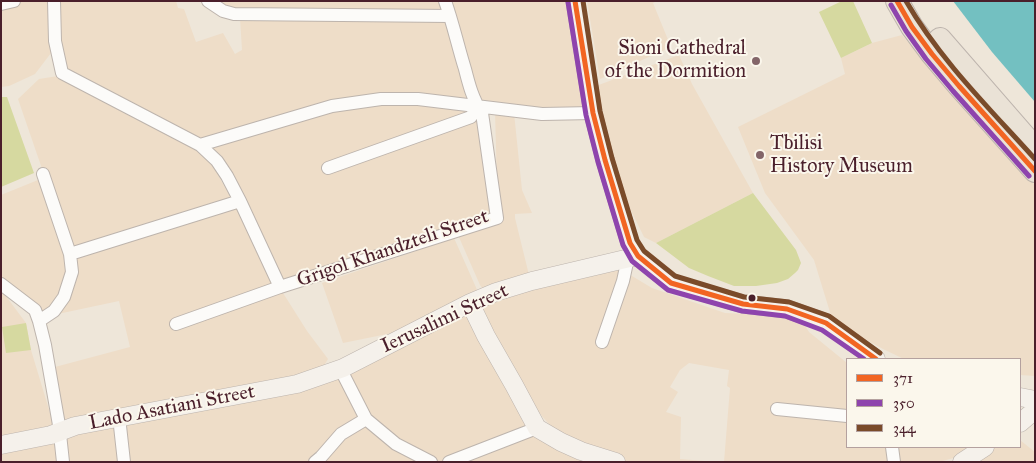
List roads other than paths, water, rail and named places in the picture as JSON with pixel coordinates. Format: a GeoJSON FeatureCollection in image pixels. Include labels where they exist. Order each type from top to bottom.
{"type":"FeatureCollection","features":[{"type":"Feature","properties":{"kind":"highway"},"geometry":{"type":"LineString","coordinates":[[897,1],[912,27],[932,54],[1035,171]]}},
{"type":"Feature","properties":{"kind":"highway"},"geometry":{"type":"LineString","coordinates":[[914,1],[929,26],[944,45],[1035,148]]}},
{"type":"Feature","properties":{"kind":"street"},"geometry":{"type":"LineString","coordinates":[[1,4],[14,1]]}},
{"type":"Feature","properties":{"kind":"street"},"geometry":{"type":"LineString","coordinates":[[54,1],[55,41],[62,73],[200,145],[216,161],[227,176],[280,287],[176,324]]}},
{"type":"Feature","properties":{"kind":"street"},"geometry":{"type":"LineString","coordinates":[[208,1],[223,12],[234,14],[293,8],[450,16]]}},
{"type":"Feature","properties":{"kind":"street","name":"Grigol Khandzteli Street"},"geometry":{"type":"LineString","coordinates":[[280,287],[496,218],[482,113],[471,92],[445,1]]}},
{"type":"Feature","properties":{"kind":"street"},"geometry":{"type":"LineString","coordinates":[[575,1],[593,113],[633,257],[602,342]]}},
{"type":"Feature","properties":{"kind":"street"},"geometry":{"type":"LineString","coordinates":[[200,145],[332,106],[381,99],[418,99],[542,114],[593,113]]}},
{"type":"Feature","properties":{"kind":"street"},"geometry":{"type":"LineString","coordinates":[[328,168],[471,117],[477,106]]}},
{"type":"Feature","properties":{"kind":"street"},"geometry":{"type":"LineString","coordinates":[[39,321],[54,311],[64,297],[72,272],[70,254],[43,174]]}},
{"type":"Feature","properties":{"kind":"street"},"geometry":{"type":"LineString","coordinates":[[70,254],[240,201]]}},
{"type":"Feature","properties":{"kind":"street"},"geometry":{"type":"LineString","coordinates":[[633,257],[671,283],[743,304],[787,309],[826,323],[875,358]]}},
{"type":"Feature","properties":{"kind":"street","name":"Ierusalimi Street"},"geometry":{"type":"LineString","coordinates":[[343,368],[470,303],[496,292],[633,257]]}},
{"type":"Feature","properties":{"kind":"street"},"geometry":{"type":"LineString","coordinates":[[1,284],[35,310],[39,321],[60,432],[63,462]]}},
{"type":"Feature","properties":{"kind":"street"},"geometry":{"type":"LineString","coordinates":[[470,303],[537,428],[581,451],[616,462]]}},
{"type":"Feature","properties":{"kind":"street"},"geometry":{"type":"LineString","coordinates":[[343,368],[342,374],[366,419],[396,444],[431,462]]}},
{"type":"Feature","properties":{"kind":"street","name":"Lado Asatiani Street"},"geometry":{"type":"LineString","coordinates":[[1,446],[51,436],[75,426],[297,384],[343,368]]}},
{"type":"Feature","properties":{"kind":"street"},"geometry":{"type":"LineString","coordinates":[[1021,397],[1035,400]]}},
{"type":"Feature","properties":{"kind":"street"},"geometry":{"type":"LineString","coordinates":[[777,409],[846,416]]}},
{"type":"Feature","properties":{"kind":"street"},"geometry":{"type":"LineString","coordinates":[[1021,423],[1035,410]]}},
{"type":"Feature","properties":{"kind":"street"},"geometry":{"type":"LineString","coordinates":[[120,418],[124,462]]}},
{"type":"Feature","properties":{"kind":"street"},"geometry":{"type":"LineString","coordinates":[[319,460],[341,434],[366,419]]}},
{"type":"Feature","properties":{"kind":"street"},"geometry":{"type":"LineString","coordinates":[[449,462],[537,428]]}},
{"type":"Feature","properties":{"kind":"street"},"geometry":{"type":"LineString","coordinates":[[892,448],[894,462]]}},
{"type":"Feature","properties":{"kind":"street"},"geometry":{"type":"LineString","coordinates":[[962,462],[983,448]]}},
{"type":"Feature","properties":{"kind":"water"},"geometry":{"type":"Polygon","coordinates":[[[953,1],[1035,1],[1035,102],[992,52],[953,1]]]}},
{"type":"Feature","properties":{"kind":"place","name":"Sioni Cathedral of the Dormition"},"geometry":{"type":"Point","coordinates":[756,61]}},
{"type":"Feature","properties":{"kind":"place","name":"Tbilisi History Museum"},"geometry":{"type":"Point","coordinates":[760,155]}}]}
